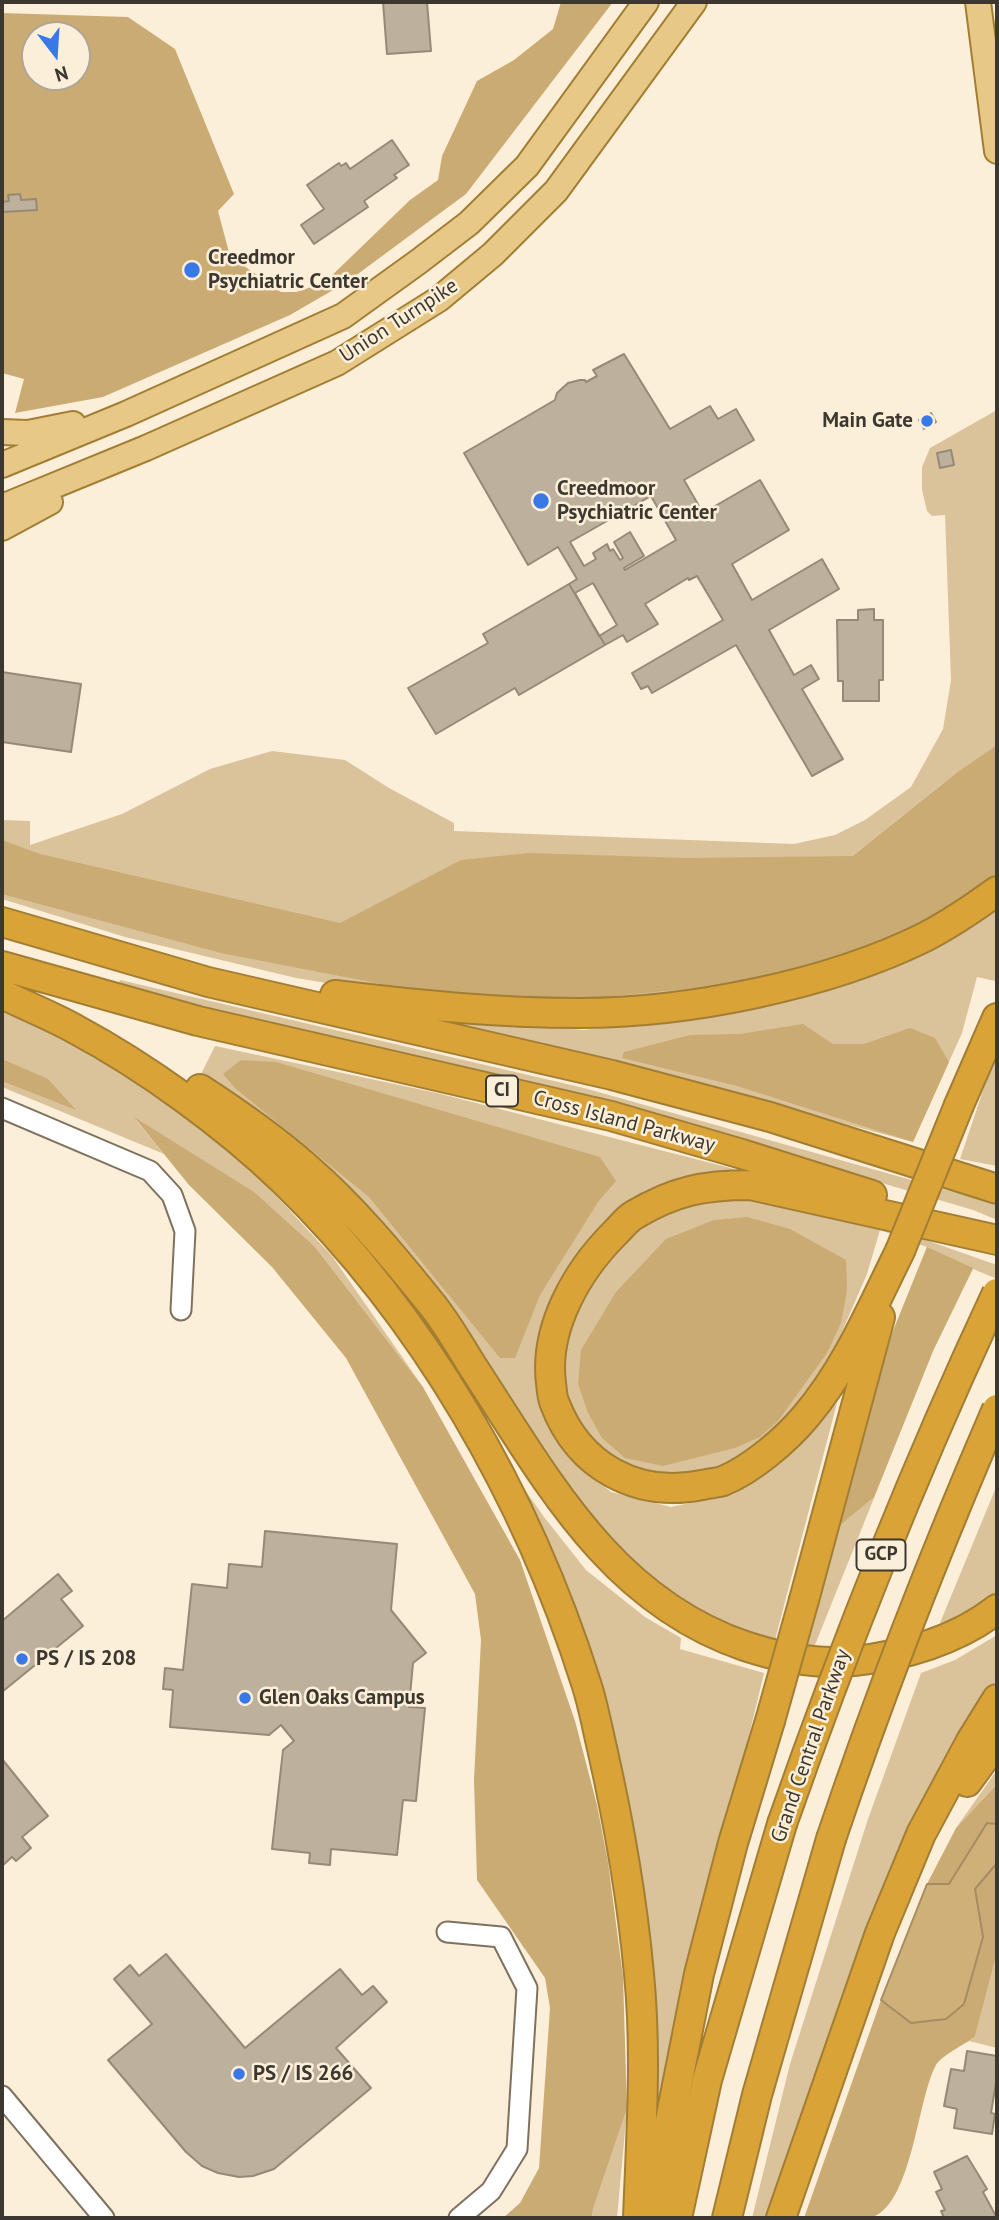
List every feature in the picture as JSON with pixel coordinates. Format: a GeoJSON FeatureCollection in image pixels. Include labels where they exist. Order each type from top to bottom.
{"type":"FeatureCollection","features":[{"type":"Feature","properties":{"kind":"highway"},"geometry":{"type":"LineString","coordinates":[[79,945],[205,973],[313,992],[422,1006],[508,1012],[582,1013],[665,1007],[738,996],[808,979],[866,961],[926,936],[997,891]]}},
{"type":"Feature","properties":{"kind":"highway","name":"Cross Island Parkway"},"geometry":{"type":"LineString","coordinates":[[2,922],[208,982],[638,1082],[770,1117],[997,1189]]}},
{"type":"Feature","properties":{"kind":"highway","name":"Cross Island Parkway"},"geometry":{"type":"LineString","coordinates":[[2,966],[198,1021],[611,1116],[767,1161],[997,1238]]}},
{"type":"Feature","properties":{"kind":"highway"},"geometry":{"type":"LineString","coordinates":[[2,993],[81,1023],[158,1063],[231,1110],[307,1168],[367,1228],[431,1303],[552,1488],[598,1549],[656,1601],[716,1636],[777,1657],[831,1664],[886,1658],[942,1641],[997,1609]]}},
{"type":"Feature","properties":{"kind":"highway"},"geometry":{"type":"LineString","coordinates":[[2,993],[76,1029],[148,1074],[218,1124],[283,1180],[344,1244],[407,1324],[461,1407],[513,1499],[555,1594],[587,1686],[627,1873],[639,1977],[643,2082],[638,2218]]}},
{"type":"Feature","properties":{"kind":"highway"},"geometry":{"type":"LineString","coordinates":[[651,2218],[699,1974],[733,1843],[804,1600],[851,1372],[997,1018]]}},
{"type":"Feature","properties":{"kind":"highway"},"geometry":{"type":"LineString","coordinates":[[959,1105],[997,1031]]}},
{"type":"Feature","properties":{"kind":"highway"},"geometry":{"type":"LineString","coordinates":[[851,1372],[767,1454],[723,1480],[678,1490],[638,1485],[599,1465],[573,1438],[554,1403],[549,1365],[557,1322],[575,1286],[600,1248],[631,1216],[673,1195],[713,1185],[750,1185],[997,1238]]}},
{"type":"Feature","properties":{"kind":"highway","name":"Grand Central Parkway"},"geometry":{"type":"LineString","coordinates":[[677,2218],[707,2080],[782,1824],[871,1581],[914,1474],[997,1293]]}},
{"type":"Feature","properties":{"kind":"highway","name":"GCP"},"geometry":{"type":"LineString","coordinates":[[727,2218],[761,2082],[831,1839],[870,1721],[997,1409]]}},
{"type":"Feature","properties":{"kind":"highway"},"geometry":{"type":"LineString","coordinates":[[781,2218],[880,1933],[921,1834],[997,1699]]}},
{"type":"Feature","properties":{"kind":"highway"},"geometry":{"type":"LineString","coordinates":[[880,1933],[928,1839],[986,1752],[997,1741]]}},
{"type":"Feature","properties":{"kind":"main road","name":"Union Turnpike"},"geometry":{"type":"LineString","coordinates":[[2,466],[343,316],[469,223],[527,166],[646,2]]}},
{"type":"Feature","properties":{"kind":"main road","name":"Union Turnpike"},"geometry":{"type":"LineString","coordinates":[[2,507],[146,448],[337,363],[439,299],[493,254],[556,191],[694,2]]}},
{"type":"Feature","properties":{"kind":"main road"},"geometry":{"type":"LineString","coordinates":[[978,2],[997,151]]}},
{"type":"Feature","properties":{"kind":"main road"},"geometry":{"type":"LineString","coordinates":[[2,432],[28,433],[125,414]]}},
{"type":"Feature","properties":{"kind":"main road"},"geometry":{"type":"LineString","coordinates":[[2,528],[146,448]]}},
{"type":"Feature","properties":{"kind":"street"},"geometry":{"type":"LineString","coordinates":[[2,1108],[149,1171],[172,1195],[185,1231],[181,1310]]}},
{"type":"Feature","properties":{"kind":"street"},"geometry":{"type":"LineString","coordinates":[[447,1932],[501,1937],[527,1988],[517,2149],[491,2191],[459,2218]]}},
{"type":"Feature","properties":{"kind":"street"},"geometry":{"type":"LineString","coordinates":[[2,2096],[104,2218]]}},
{"type":"Feature","properties":{"kind":"shaded area"},"geometry":{"type":"Polygon","coordinates":[[[561,2],[613,2],[466,194],[347,282],[290,315],[103,397],[15,413],[24,379],[2,373],[2,13],[128,17],[175,49],[234,194],[218,211],[230,256],[281,292],[296,292],[324,283],[410,200],[438,180],[442,156],[477,81],[514,60],[553,29],[561,2]]]}},
{"type":"Feature","properties":{"kind":"shaded area"},"geometry":{"type":"Polygon","coordinates":[[[997,410],[997,877],[778,980],[601,1006],[441,1002],[296,978],[125,937],[2,899],[2,820],[30,821],[30,845],[122,814],[210,769],[272,751],[345,760],[389,788],[454,823],[454,831],[794,844],[835,835],[865,820],[911,787],[943,729],[951,680],[945,515],[932,516],[927,511],[922,490],[922,467],[930,448],[997,410]]]}},
{"type":"Feature","properties":{"kind":"shaded area"},"geometry":{"type":"Polygon","coordinates":[[[997,745],[997,877],[900,939],[778,980],[585,999],[443,996],[221,953],[2,894],[2,840],[40,854],[340,923],[461,860],[529,853],[686,858],[853,856],[958,772],[997,745]]]}},
{"type":"Feature","properties":{"kind":"shaded area"},"geometry":{"type":"Polygon","coordinates":[[[997,907],[997,976],[995,981],[977,977],[962,1033],[913,1142],[553,1046],[436,1020],[435,1015],[583,1030],[720,1015],[806,996],[913,953],[997,907]]]}},
{"type":"Feature","properties":{"kind":"shaded area"},"geometry":{"type":"Polygon","coordinates":[[[120,980],[584,1088],[979,1199],[997,1206],[997,1220],[973,1210],[584,1095],[157,996],[119,983],[120,980]]]}},
{"type":"Feature","properties":{"kind":"shaded area"},"geometry":{"type":"Polygon","coordinates":[[[2,1012],[78,1045],[186,1114],[267,1186],[332,1256],[423,1387],[316,1248],[136,1120],[164,1154],[2,1087],[2,1012]]]}},
{"type":"Feature","properties":{"kind":"shaded area"},"geometry":{"type":"Polygon","coordinates":[[[803,1024],[833,1044],[864,1044],[910,1028],[935,1038],[949,1062],[913,1142],[737,1086],[622,1058],[624,1052],[690,1035],[740,1034],[803,1024]]]}},
{"type":"Feature","properties":{"kind":"shaded area"},"geometry":{"type":"Polygon","coordinates":[[[215,1046],[437,1093],[754,1174],[589,1242],[557,1286],[538,1350],[545,1406],[570,1458],[611,1492],[671,1507],[733,1494],[786,1456],[837,1403],[775,1640],[761,1642],[708,1619],[618,1552],[558,1476],[465,1336],[200,1076],[215,1046]]]}},
{"type":"Feature","properties":{"kind":"shaded area"},"geometry":{"type":"Polygon","coordinates":[[[997,1049],[997,1166],[960,1159],[997,1049]]]}},
{"type":"Feature","properties":{"kind":"shaded area"},"geometry":{"type":"Polygon","coordinates":[[[2,1059],[48,1079],[76,1110],[2,1081],[2,1059]]]}},
{"type":"Feature","properties":{"kind":"shaded area"},"geometry":{"type":"Polygon","coordinates":[[[241,1060],[276,1062],[600,1157],[616,1181],[598,1202],[540,1295],[515,1358],[500,1358],[369,1197],[236,1089],[223,1074],[241,1060]]]}},
{"type":"Feature","properties":{"kind":"shaded area"},"geometry":{"type":"Polygon","coordinates":[[[134,1117],[254,1192],[316,1248],[423,1387],[520,1560],[575,1721],[597,1805],[608,1862],[623,1977],[627,2109],[592,2218],[503,2218],[520,2203],[539,2168],[550,2008],[545,1978],[477,1880],[474,1780],[481,1640],[475,1594],[346,1358],[272,1267],[189,1185],[134,1117]]]}},
{"type":"Feature","properties":{"kind":"shaded area"},"geometry":{"type":"Polygon","coordinates":[[[705,1196],[769,1197],[883,1225],[997,1265],[997,1279],[973,1269],[933,1351],[813,1650],[804,1648],[853,1460],[893,1331],[927,1247],[880,1230],[867,1274],[825,1371],[780,1432],[729,1468],[660,1480],[601,1458],[564,1403],[564,1346],[588,1282],[640,1226],[705,1196]]]}},
{"type":"Feature","properties":{"kind":"shaded area"},"geometry":{"type":"Polygon","coordinates":[[[747,1217],[790,1229],[846,1260],[847,1291],[841,1323],[827,1353],[778,1421],[760,1437],[735,1448],[663,1466],[625,1458],[602,1438],[588,1413],[578,1384],[581,1350],[616,1292],[666,1239],[714,1220],[747,1217]]]}},
{"type":"Feature","properties":{"kind":"shaded area"},"geometry":{"type":"Polygon","coordinates":[[[927,1247],[973,1268],[933,1351],[874,1497],[834,1530],[893,1331],[927,1247]]]}},
{"type":"Feature","properties":{"kind":"shaded area"},"geometry":{"type":"Polygon","coordinates":[[[489,1438],[544,1517],[586,1570],[645,1617],[681,1638],[680,1649],[764,1673],[690,1982],[660,2124],[650,2122],[618,1788],[489,1438]]]}},
{"type":"Feature","properties":{"kind":"shaded area"},"geometry":{"type":"Polygon","coordinates":[[[997,1485],[997,1592],[983,1606],[935,1635],[997,1485]]]}},
{"type":"Feature","properties":{"kind":"shaded area"},"geometry":{"type":"Polygon","coordinates":[[[997,1635],[997,1679],[931,1784],[881,1900],[768,2218],[752,2218],[790,2064],[868,1819],[921,1673],[955,1660],[997,1635]]]}},
{"type":"Feature","properties":{"kind":"shaded area"},"geometry":{"type":"Polygon","coordinates":[[[997,1770],[997,1784],[956,1828],[997,1770]]]}},
{"type":"Feature","properties":{"kind":"shaded area"},"geometry":{"type":"Polygon","coordinates":[[[997,1784],[997,1824],[987,1824],[949,1884],[927,1884],[956,1828],[997,1784]]]}},
{"type":"Feature","properties":{"kind":"shaded area"},"geometry":{"type":"Polygon","coordinates":[[[987,1823],[997,1824],[997,1863],[975,1889],[983,1937],[964,2004],[946,2019],[911,2023],[881,2000],[927,1884],[949,1884],[987,1823]]]}},
{"type":"Feature","properties":{"kind":"shaded area"},"geometry":{"type":"Polygon","coordinates":[[[995,1863],[997,1953],[975,2037],[936,2065],[929,2081],[912,2151],[895,2195],[883,2210],[869,2218],[804,2218],[881,2000],[911,2023],[983,1937],[974,1889],[995,1863]]]}},
{"type":"Feature","properties":{"kind":"shaded area"},"geometry":{"type":"Polygon","coordinates":[[[997,1953],[997,2048],[969,2041],[975,2037],[997,1953]]]}},
{"type":"Feature","properties":{"kind":"shaded area"},"geometry":{"type":"Polygon","coordinates":[[[627,2109],[617,2218],[592,2218],[593,2209],[627,2109]]]}},
{"type":"Feature","properties":{"kind":"building"},"geometry":{"type":"Polygon","coordinates":[[[383,2],[427,2],[431,51],[387,54],[383,2]]]}},
{"type":"Feature","properties":{"kind":"building"},"geometry":{"type":"Polygon","coordinates":[[[392,140],[409,165],[394,175],[397,178],[364,201],[368,207],[314,244],[301,225],[324,209],[307,185],[339,163],[341,166],[346,163],[350,169],[392,140]]]}},
{"type":"Feature","properties":{"kind":"building"},"geometry":{"type":"Polygon","coordinates":[[[20,194],[21,200],[36,199],[37,210],[2,212],[2,202],[9,201],[8,195],[20,194]]]}},
{"type":"Feature","properties":{"kind":"building"},"geometry":{"type":"Polygon","coordinates":[[[624,354],[670,429],[710,406],[718,419],[736,409],[754,440],[684,480],[703,513],[760,480],[789,530],[732,564],[752,600],[822,559],[839,589],[769,630],[794,675],[811,665],[819,679],[802,689],[843,759],[812,776],[736,645],[652,693],[648,686],[641,689],[632,673],[723,620],[697,576],[689,580],[688,578],[645,604],[658,624],[627,642],[623,635],[605,645],[600,636],[617,625],[593,583],[575,593],[587,614],[569,584],[577,579],[558,547],[528,565],[464,453],[555,400],[557,393],[568,383],[580,380],[586,382],[597,376],[593,370],[624,354]],[[651,496],[570,542],[584,566],[596,559],[593,553],[607,544],[620,560],[623,558],[614,542],[630,532],[644,556],[624,568],[625,570],[676,540],[651,496]]]}},
{"type":"Feature","properties":{"kind":"building","name":"Main Gate"},"geometry":{"type":"Polygon","coordinates":[[[931,413],[936,422],[924,429],[919,420],[931,413]]]}},
{"type":"Feature","properties":{"kind":"building"},"geometry":{"type":"Polygon","coordinates":[[[951,450],[954,465],[940,468],[937,453],[951,450]]]}},
{"type":"Feature","properties":{"kind":"building"},"geometry":{"type":"Polygon","coordinates":[[[569,584],[605,645],[519,695],[515,688],[436,734],[408,688],[488,643],[483,634],[569,584]]]}},
{"type":"Feature","properties":{"kind":"building"},"geometry":{"type":"Polygon","coordinates":[[[874,609],[874,620],[883,620],[883,680],[879,680],[879,701],[843,701],[843,681],[838,681],[837,620],[858,620],[858,610],[874,609]]]}},
{"type":"Feature","properties":{"kind":"building"},"geometry":{"type":"Polygon","coordinates":[[[2,672],[81,684],[71,752],[2,742],[2,672]]]}},
{"type":"Feature","properties":{"kind":"building"},"geometry":{"type":"Polygon","coordinates":[[[265,1531],[397,1544],[391,1610],[426,1653],[413,1663],[409,1707],[425,1708],[416,1801],[403,1800],[397,1855],[331,1849],[330,1865],[309,1863],[310,1853],[272,1849],[283,1750],[294,1741],[281,1725],[269,1735],[170,1727],[173,1690],[163,1689],[165,1668],[183,1670],[192,1584],[227,1588],[229,1564],[262,1567],[265,1531]]]}},
{"type":"Feature","properties":{"kind":"building","name":"PS / IS 208"},"geometry":{"type":"Polygon","coordinates":[[[58,1574],[72,1591],[61,1599],[83,1626],[2,1692],[2,1621],[58,1574]]]}},
{"type":"Feature","properties":{"kind":"building"},"geometry":{"type":"Polygon","coordinates":[[[2,1759],[48,1816],[22,1837],[31,1848],[16,1861],[12,1857],[2,1866],[2,1759]]]}},
{"type":"Feature","properties":{"kind":"building","name":"PS / IS 266"},"geometry":{"type":"Polygon","coordinates":[[[166,1954],[245,2048],[340,1969],[362,1995],[373,1986],[387,2002],[336,2048],[371,2088],[274,2169],[253,2176],[239,2177],[218,2173],[202,2166],[186,2152],[108,2060],[152,2024],[114,1979],[130,1965],[139,1976],[166,1954]]]}},
{"type":"Feature","properties":{"kind":"building"},"geometry":{"type":"Polygon","coordinates":[[[967,2051],[997,2056],[997,2077],[991,2113],[995,2114],[992,2134],[954,2128],[957,2109],[944,2106],[951,2069],[964,2071],[967,2051]]]}},
{"type":"Feature","properties":{"kind":"building"},"geometry":{"type":"Polygon","coordinates":[[[967,2156],[987,2189],[983,2192],[997,2218],[944,2218],[941,2211],[945,2210],[936,2192],[942,2189],[934,2172],[967,2156]]]}},
{"type":"Feature","properties":{"kind":"place","name":"Creedmor Psychiatric Center"},"geometry":{"type":"Point","coordinates":[192,270]}},
{"type":"Feature","properties":{"kind":"place","name":"Main Gate"},"geometry":{"type":"Point","coordinates":[927,421]}},
{"type":"Feature","properties":{"kind":"place","name":"Creedmoor Psychiatric Center"},"geometry":{"type":"Point","coordinates":[541,501]}},
{"type":"Feature","properties":{"kind":"place","name":"PS / IS 208"},"geometry":{"type":"Point","coordinates":[22,1659]}},
{"type":"Feature","properties":{"kind":"place","name":"Glen Oaks Campus"},"geometry":{"type":"Point","coordinates":[245,1698]}},
{"type":"Feature","properties":{"kind":"place","name":"PS / IS 266"},"geometry":{"type":"Point","coordinates":[239,2074]}}]}
